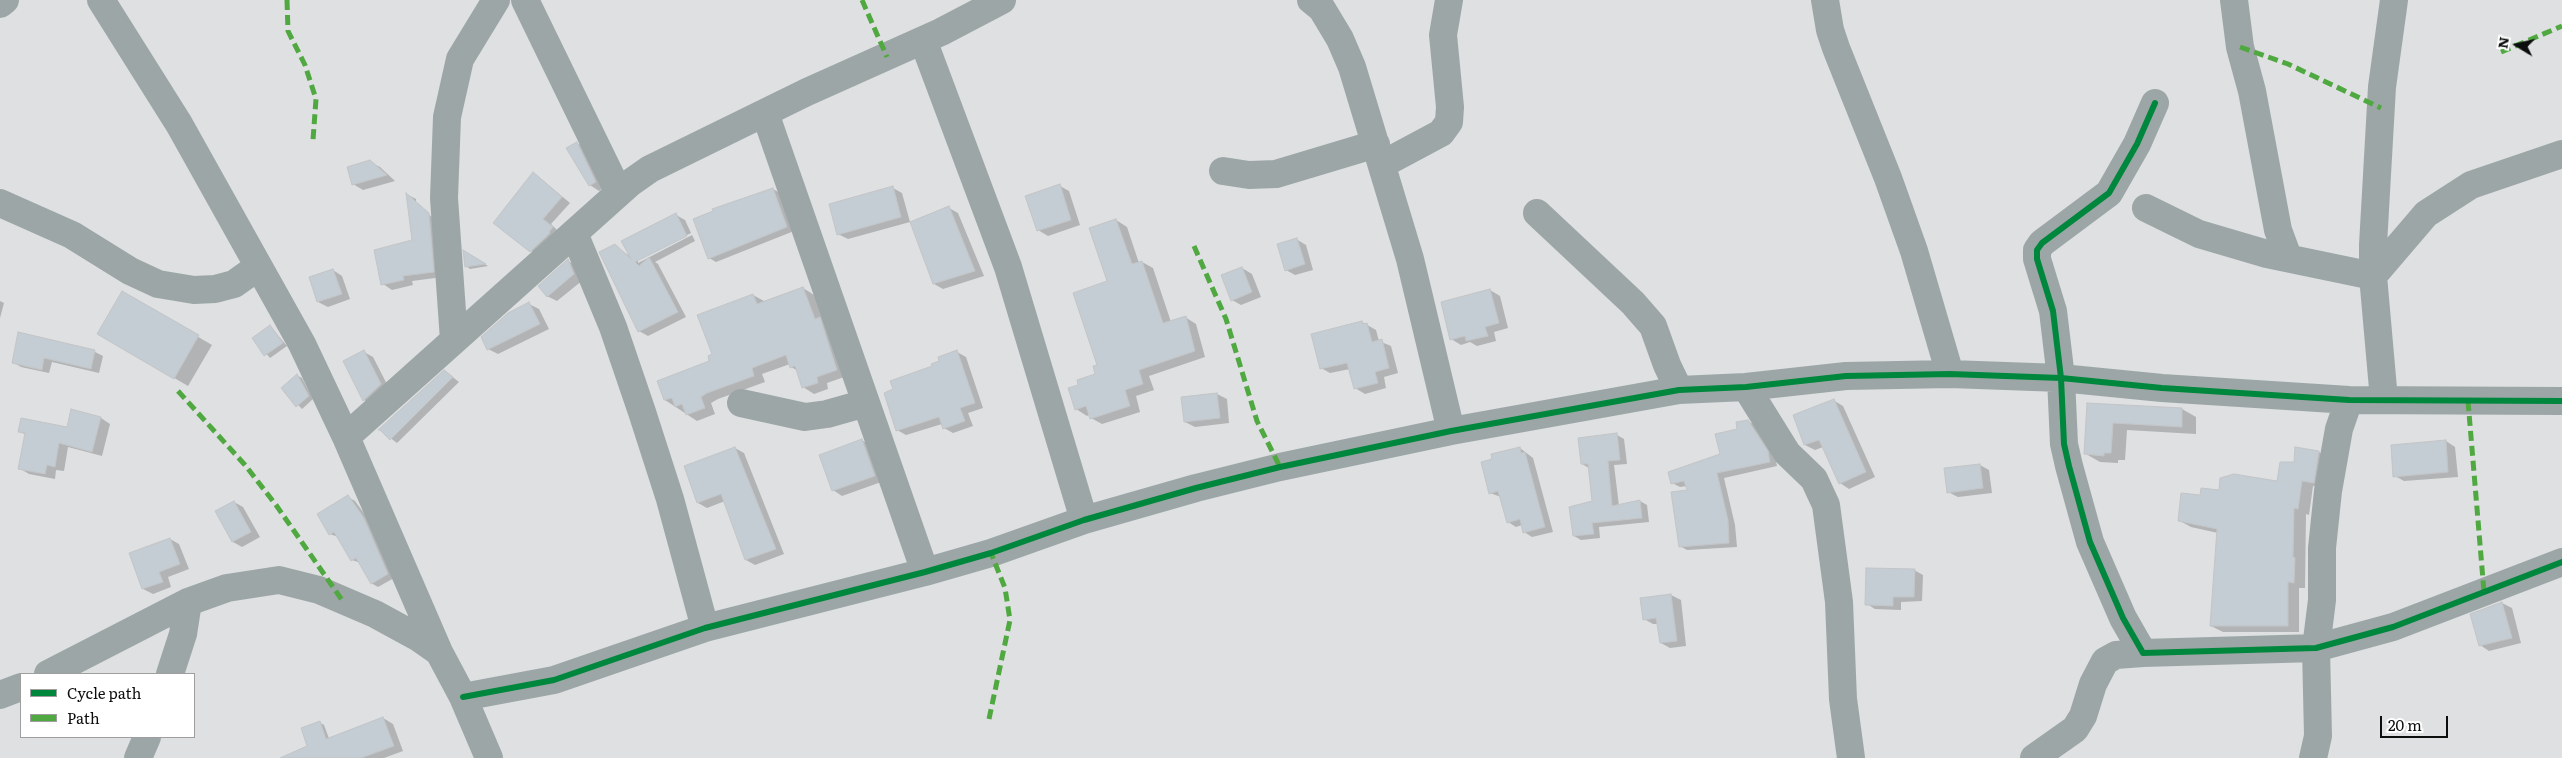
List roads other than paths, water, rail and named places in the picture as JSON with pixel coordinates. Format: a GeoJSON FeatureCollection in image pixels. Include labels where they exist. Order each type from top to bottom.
{"type":"FeatureCollection","features":[{"type":"Feature","properties":{"kind":"street"},"geometry":{"type":"LineString","coordinates":[[0,4],[5,0]]}},
{"type":"Feature","properties":{"kind":"street"},"geometry":{"type":"LineString","coordinates":[[101,0],[179,124],[302,344],[346,437],[439,652],[463,696],[489,758]]}},
{"type":"Feature","properties":{"kind":"street"},"geometry":{"type":"LineString","coordinates":[[454,340],[444,198],[447,117],[460,59],[496,0]]}},
{"type":"Feature","properties":{"kind":"street"},"geometry":{"type":"LineString","coordinates":[[525,0],[619,193]]}},
{"type":"Feature","properties":{"kind":"street"},"geometry":{"type":"LineString","coordinates":[[346,437],[619,193],[650,169],[765,113],[923,40],[1002,0]]}},
{"type":"Feature","properties":{"kind":"street"},"geometry":{"type":"LineString","coordinates":[[1311,0],[1322,10],[1340,39],[1352,67],[1380,154],[1430,333],[1450,431]]}},
{"type":"Feature","properties":{"kind":"street"},"geometry":{"type":"LineString","coordinates":[[1223,171],[1249,175],[1276,174],[1380,154],[1434,138],[1441,133],[1449,122],[1450,107],[1443,35],[1449,0]]}},
{"type":"Feature","properties":{"kind":"street"},"geometry":{"type":"LineString","coordinates":[[1825,0],[1836,48],[1911,242],[1950,374]]}},
{"type":"Feature","properties":{"kind":"street"},"geometry":{"type":"LineString","coordinates":[[2234,0],[2240,47],[2252,91],[2278,230],[2288,257]]}},
{"type":"Feature","properties":{"kind":"street"},"geometry":{"type":"LineString","coordinates":[[2384,400],[2372,276],[2382,87],[2394,0]]}},
{"type":"Feature","properties":{"kind":"street"},"geometry":{"type":"LineString","coordinates":[[923,40],[1008,267],[1084,520]]}},
{"type":"Feature","properties":{"kind":"street"},"geometry":{"type":"LineString","coordinates":[[2143,653],[2123,618],[2090,542],[2064,444],[2061,378],[2053,310],[2040,273],[2037,250],[2042,244],[2109,193],[2156,103]]}},
{"type":"Feature","properties":{"kind":"street"},"geometry":{"type":"LineString","coordinates":[[765,113],[925,572]]}},
{"type":"Feature","properties":{"kind":"street"},"geometry":{"type":"LineString","coordinates":[[2372,276],[2426,214],[2471,185],[2517,167],[2562,154]]}},
{"type":"Feature","properties":{"kind":"street"},"geometry":{"type":"LineString","coordinates":[[0,203],[72,235],[130,271],[158,284],[194,290],[215,289],[234,284],[258,267]]}},
{"type":"Feature","properties":{"kind":"street"},"geometry":{"type":"LineString","coordinates":[[2146,208],[2199,234],[2268,254],[2372,276]]}},
{"type":"Feature","properties":{"kind":"street"},"geometry":{"type":"LineString","coordinates":[[1537,212],[1634,303],[1653,326],[1667,365],[1679,390]]}},
{"type":"Feature","properties":{"kind":"street"},"geometry":{"type":"LineString","coordinates":[[574,233],[613,327],[642,412],[670,499],[705,628]]}},
{"type":"Feature","properties":{"kind":"street"},"geometry":{"type":"LineString","coordinates":[[463,696],[554,680],[705,628],[925,572],[991,553],[1084,520],[1205,485],[1450,431],[1679,390],[1746,387],[1846,376],[1950,374],[2061,378],[2162,388],[2349,400],[2562,401]]}},
{"type":"Feature","properties":{"kind":"street"},"geometry":{"type":"LineString","coordinates":[[1746,387],[1787,453],[1814,479],[1826,505],[1839,602],[1843,699],[1851,758]]}},
{"type":"Feature","properties":{"kind":"street"},"geometry":{"type":"LineString","coordinates":[[2313,758],[2318,736],[2316,648],[2322,600],[2322,548],[2328,491],[2339,429],[2349,400]]}},
{"type":"Feature","properties":{"kind":"street"},"geometry":{"type":"LineString","coordinates":[[741,404],[805,417],[827,414],[866,403]]}},
{"type":"Feature","properties":{"kind":"street"},"geometry":{"type":"LineString","coordinates":[[2034,758],[2075,729],[2083,716],[2093,684],[2106,661],[2116,655],[2316,648],[2393,627],[2562,562]]}},
{"type":"Feature","properties":{"kind":"street"},"geometry":{"type":"LineString","coordinates":[[50,673],[188,602],[227,588],[279,580],[319,590],[375,614],[419,638],[439,652]]}},
{"type":"Feature","properties":{"kind":"street"},"geometry":{"type":"LineString","coordinates":[[170,673],[183,634],[188,602]]}},
{"type":"Feature","properties":{"kind":"street"},"geometry":{"type":"LineString","coordinates":[[0,695],[20,687]]}},
{"type":"Feature","properties":{"kind":"street"},"geometry":{"type":"LineString","coordinates":[[138,758],[147,738]]}}]}
